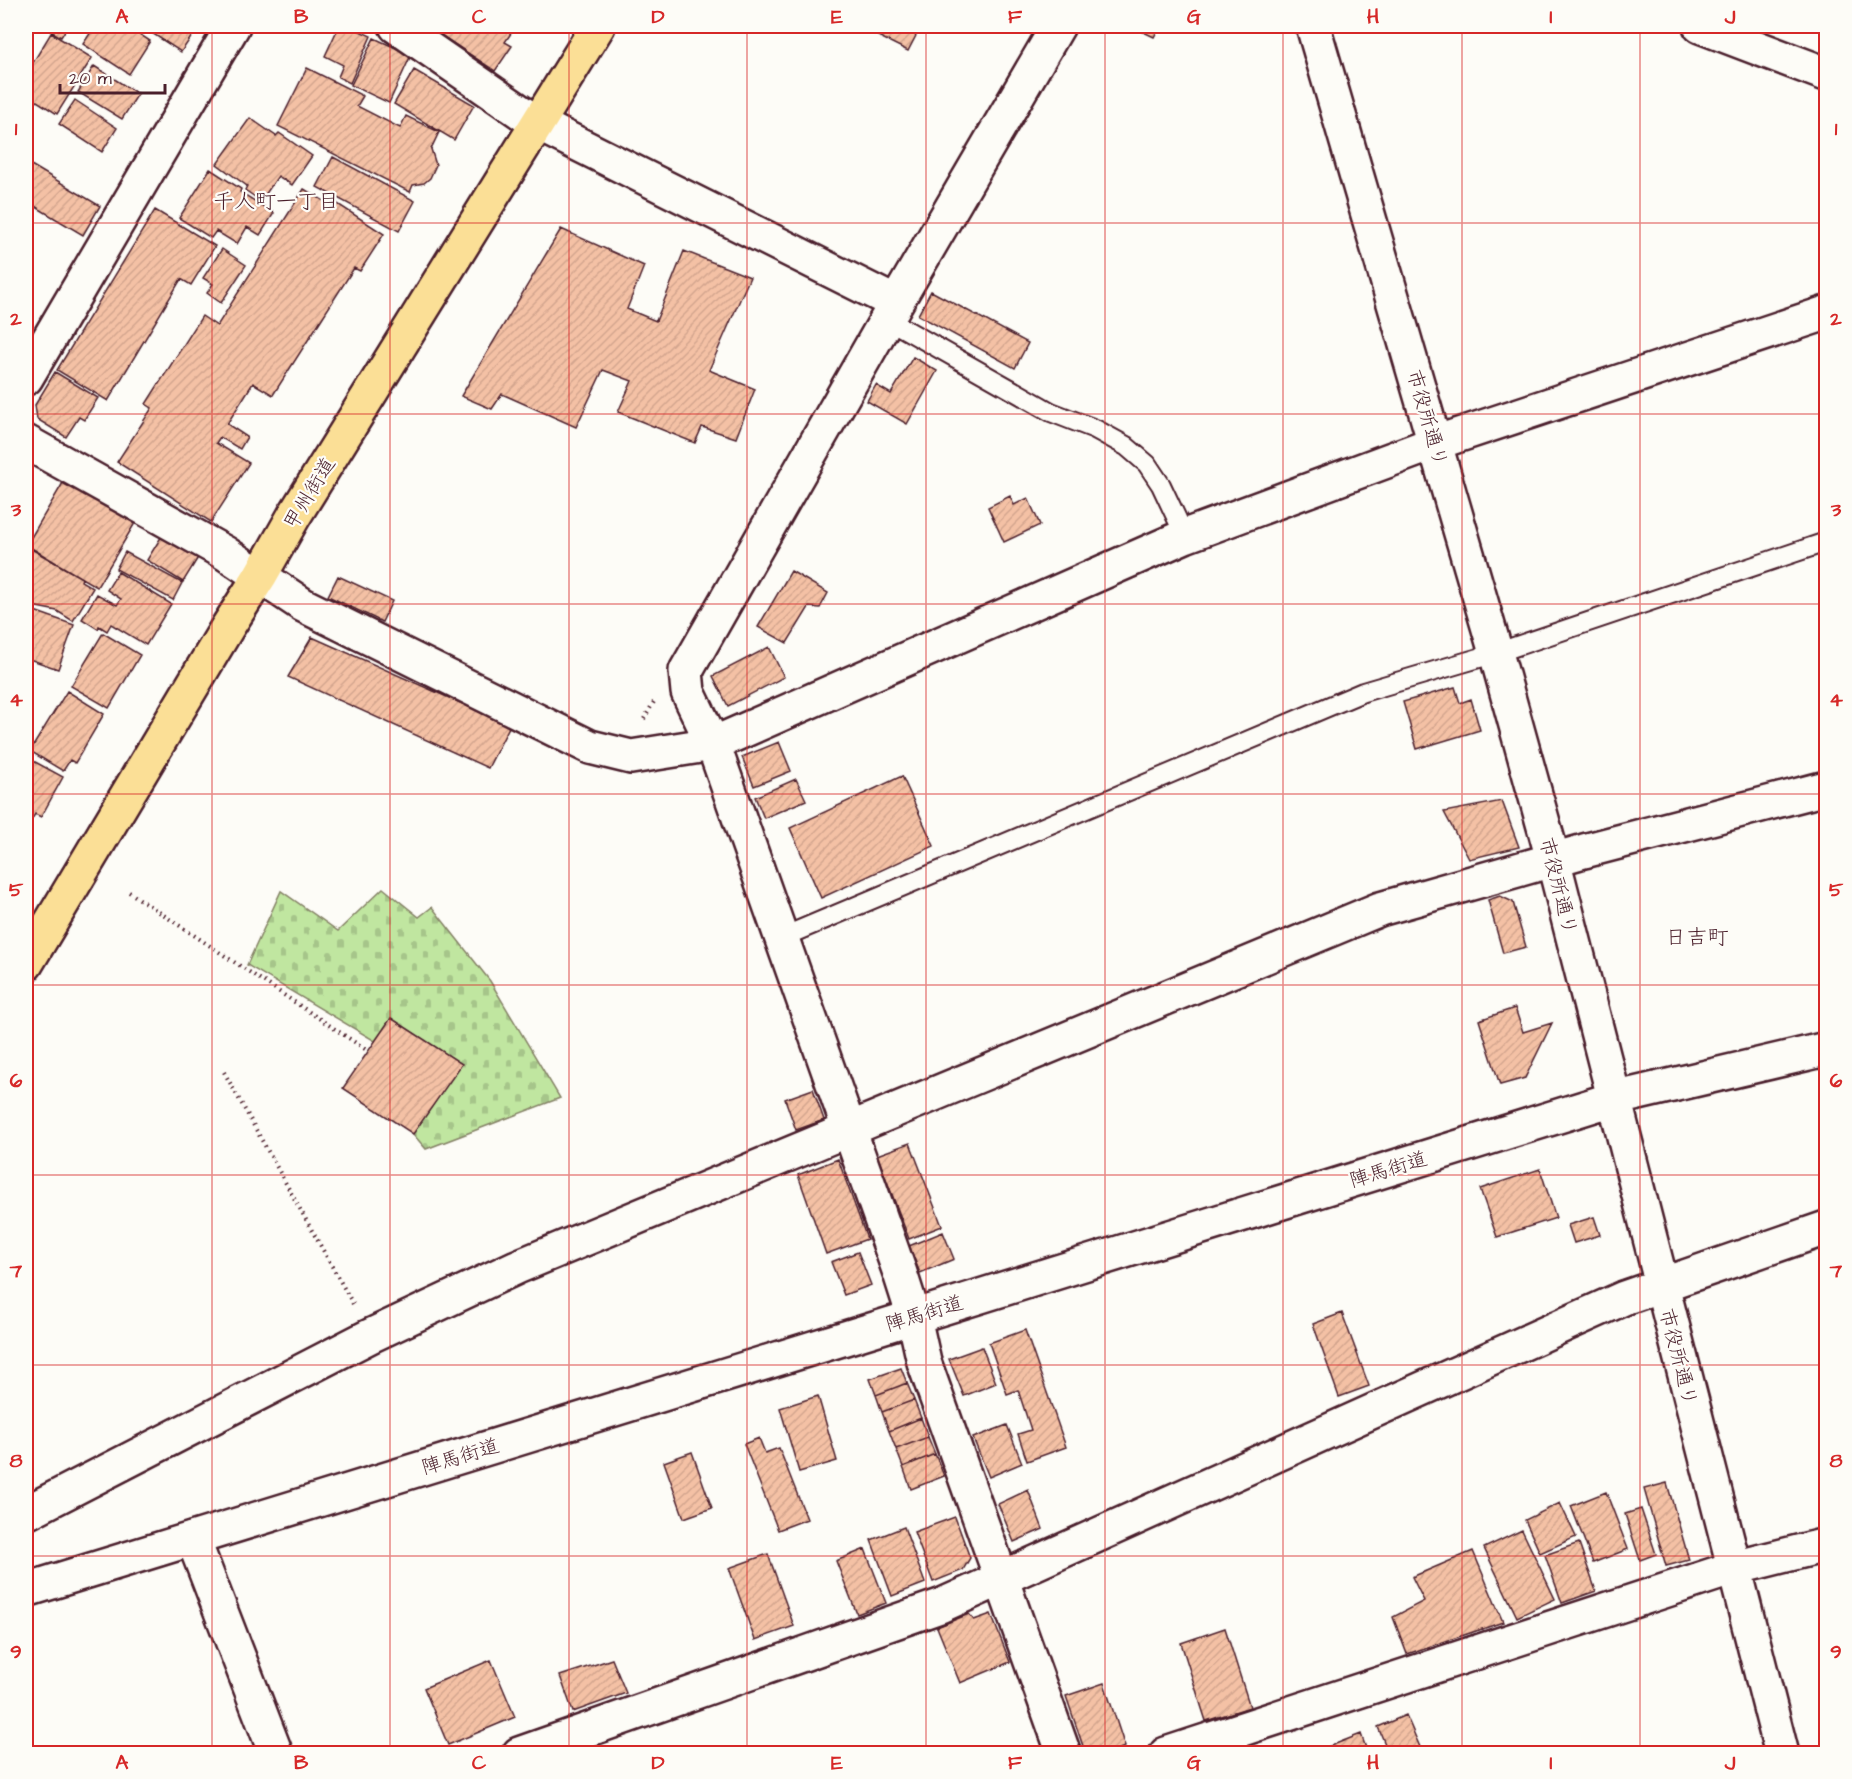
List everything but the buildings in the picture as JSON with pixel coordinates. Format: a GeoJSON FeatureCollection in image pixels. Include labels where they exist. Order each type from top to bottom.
{"type":"FeatureCollection","features":[{"type":"Feature","properties":{"kind":"highway","name":"甲州街道"},"geometry":{"type":"LineString","coordinates":[[26,964],[300,506],[598,26]]}},
{"type":"Feature","properties":{"kind":"street"},"geometry":{"type":"LineString","coordinates":[[26,378],[233,26]]}},
{"type":"Feature","properties":{"kind":"street"},"geometry":{"type":"LineString","coordinates":[[396,26],[538,124],[892,311]]}},
{"type":"Feature","properties":{"kind":"street"},"geometry":{"type":"LineString","coordinates":[[1058,26],[686,671],[688,692],[713,744],[783,937],[914,1317],[924,1362],[1064,1754]]}},
{"type":"Feature","properties":{"kind":"street","name":"市役所通り"},"geometry":{"type":"LineString","coordinates":[[1313,26],[1496,653],[1553,859],[1782,1754]]}},
{"type":"Feature","properties":{"kind":"street"},"geometry":{"type":"LineString","coordinates":[[1713,28],[1827,74]]}},
{"type":"Feature","properties":{"kind":"street"},"geometry":{"type":"LineString","coordinates":[[26,442],[200,538],[303,605],[590,747],[631,757],[713,744],[1185,536],[1435,443],[1827,313]]}},
{"type":"Feature","properties":{"kind":"street"},"geometry":{"type":"LineString","coordinates":[[26,1513],[370,1336],[517,1267],[1380,909],[1553,859],[1827,788]]}},
{"type":"Feature","properties":{"kind":"street","name":"陣馬街道"},"geometry":{"type":"LineString","coordinates":[[26,1590],[1613,1099],[1827,1049]]}},
{"type":"Feature","properties":{"kind":"street"},"geometry":{"type":"LineString","coordinates":[[519,1754],[940,1606],[1000,1577],[1043,1561],[1624,1298],[1827,1228]]}},
{"type":"Feature","properties":{"kind":"street"},"geometry":{"type":"LineString","coordinates":[[192,1539],[276,1754]]}},
{"type":"Feature","properties":{"kind":"street"},"geometry":{"type":"LineString","coordinates":[[1166,1754],[1734,1568],[1827,1545]]}},
{"type":"Feature","properties":{"kind":"lane"},"geometry":{"type":"LineString","coordinates":[[892,311],[1051,412],[1095,429],[1126,446],[1147,464],[1161,485],[1185,536]]}},
{"type":"Feature","properties":{"kind":"lane"},"geometry":{"type":"LineString","coordinates":[[783,937],[1363,692],[1496,653],[1827,542]]}},
{"type":"Feature","properties":{"kind":"path"},"geometry":{"type":"LineString","coordinates":[[640,724],[665,683],[686,671]]}},
{"type":"Feature","properties":{"kind":"path"},"geometry":{"type":"LineString","coordinates":[[129,892],[368,1051]]}},
{"type":"Feature","properties":{"kind":"path"},"geometry":{"type":"LineString","coordinates":[[224,1072],[370,1336]]}},
{"type":"Feature","properties":{"kind":"green space"},"geometry":{"type":"Polygon","coordinates":[[[383,888],[419,917],[432,907],[490,981],[560,1098],[426,1149],[413,1134],[461,1064],[391,1018],[375,1041],[247,965],[281,891],[338,931],[383,888]]]}},
{"type":"Feature","properties":{"kind":"district","name":"千人町一丁目"},"geometry":{"type":"Point","coordinates":[276,201]}},
{"type":"Feature","properties":{"kind":"district","name":"日吉町"},"geometry":{"type":"Point","coordinates":[1697,937]}}]}
